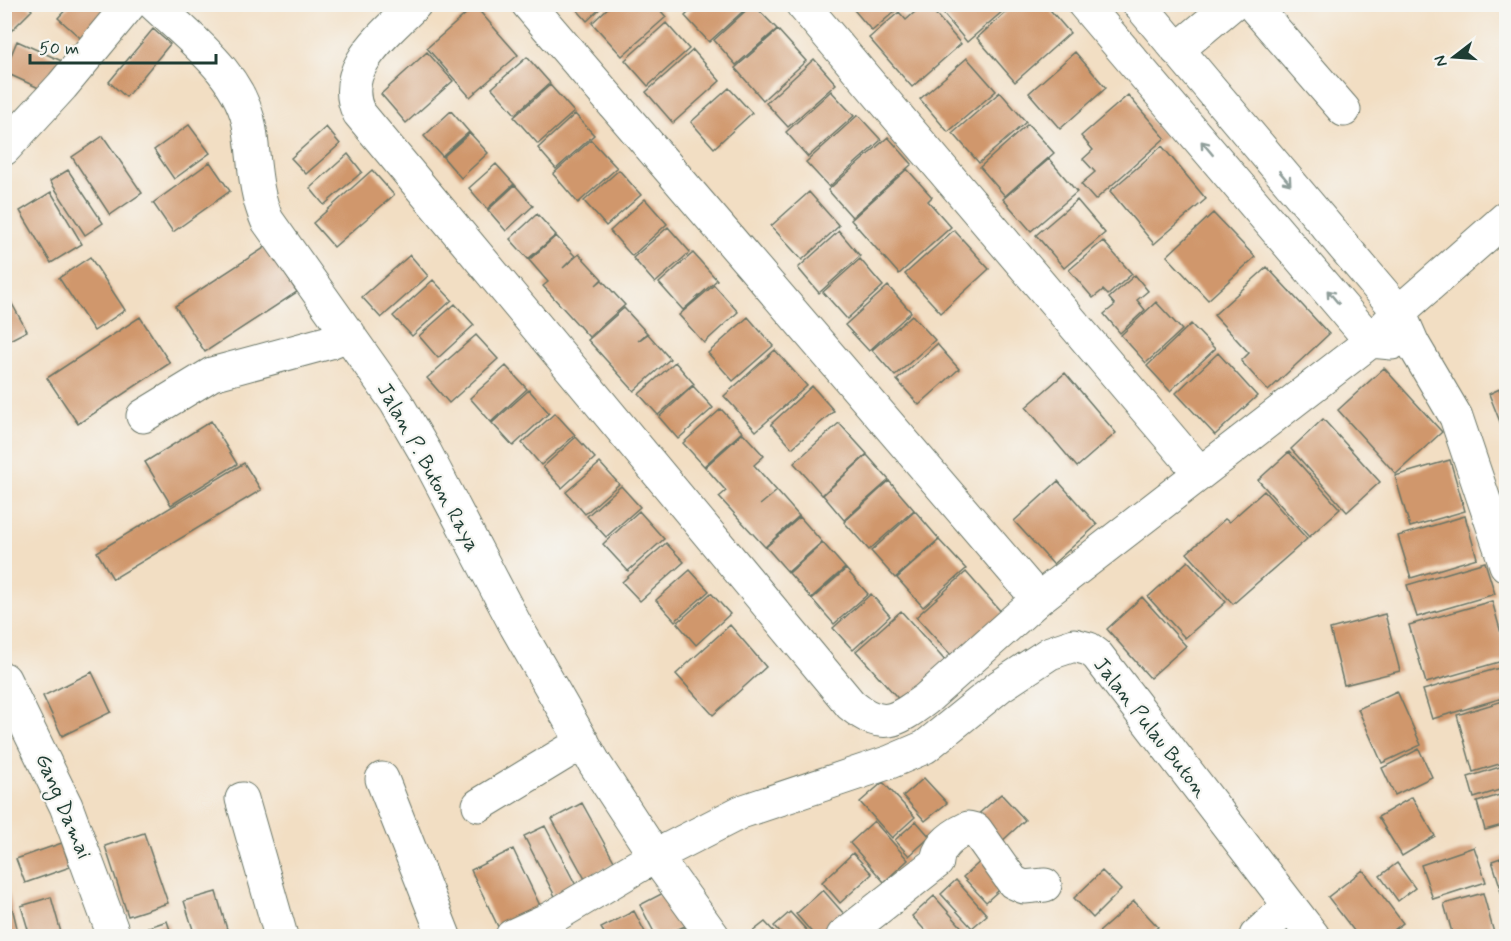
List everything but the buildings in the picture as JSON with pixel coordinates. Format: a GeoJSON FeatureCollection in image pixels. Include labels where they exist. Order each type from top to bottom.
{"type":"FeatureCollection","features":[{"type":"Feature","properties":{"kind":"street"},"geometry":{"type":"LineString","coordinates":[[4,149],[49,101],[130,4]]}},
{"type":"Feature","properties":{"kind":"street","name":"Jalan P. Buton Raya"},"geometry":{"type":"LineString","coordinates":[[154,4],[207,54],[240,97],[250,129],[255,187],[267,220],[396,402],[425,452],[516,626],[583,742],[655,856],[713,936]]}},
{"type":"Feature","properties":{"kind":"street"},"geometry":{"type":"LineString","coordinates":[[415,4],[375,46],[357,70],[352,86],[353,98],[359,113],[851,705],[868,719],[886,722],[906,714],[926,699],[1038,599],[1371,341],[1399,312],[1506,218]]}},
{"type":"Feature","properties":{"kind":"street"},"geometry":{"type":"LineString","coordinates":[[528,4],[1038,599]]}},
{"type":"Feature","properties":{"kind":"street"},"geometry":{"type":"LineString","coordinates":[[802,4],[1200,473]]}},
{"type":"Feature","properties":{"kind":"street"},"geometry":{"type":"LineString","coordinates":[[1084,4],[1371,341],[1413,344]]}},
{"type":"Feature","properties":{"kind":"street"},"geometry":{"type":"LineString","coordinates":[[1139,4],[1399,312],[1413,344],[1456,417],[1506,565]]}},
{"type":"Feature","properties":{"kind":"street"},"geometry":{"type":"LineString","coordinates":[[1252,4],[1344,110]]}},
{"type":"Feature","properties":{"kind":"street"},"geometry":{"type":"LineString","coordinates":[[1177,50],[1215,10]]}},
{"type":"Feature","properties":{"kind":"street"},"geometry":{"type":"LineString","coordinates":[[143,416],[212,374],[330,342],[349,334]]}},
{"type":"Feature","properties":{"kind":"street","name":"Jalan Pulau Buton"},"geometry":{"type":"LineString","coordinates":[[655,856],[741,812],[890,762],[926,747],[1010,679],[1050,653],[1074,645],[1089,649],[1097,655],[1313,936]]}},
{"type":"Feature","properties":{"kind":"street","name":"Gang Damai"},"geometry":{"type":"LineString","coordinates":[[4,679],[66,806],[114,936]]}},
{"type":"Feature","properties":{"kind":"street"},"geometry":{"type":"LineString","coordinates":[[479,805],[583,742]]}},
{"type":"Feature","properties":{"kind":"street"},"geometry":{"type":"LineString","coordinates":[[382,779],[444,936]]}},
{"type":"Feature","properties":{"kind":"street"},"geometry":{"type":"LineString","coordinates":[[242,800],[281,936]]}},
{"type":"Feature","properties":{"kind":"street"},"geometry":{"type":"LineString","coordinates":[[843,936],[937,862],[938,852],[943,845],[968,828],[976,830],[1013,882],[1023,887],[1046,885]]}},
{"type":"Feature","properties":{"kind":"street"},"geometry":{"type":"LineString","coordinates":[[512,936],[551,918],[655,856]]}},
{"type":"Feature","properties":{"kind":"street"},"geometry":{"type":"LineString","coordinates":[[1256,936],[1289,906]]}}]}
